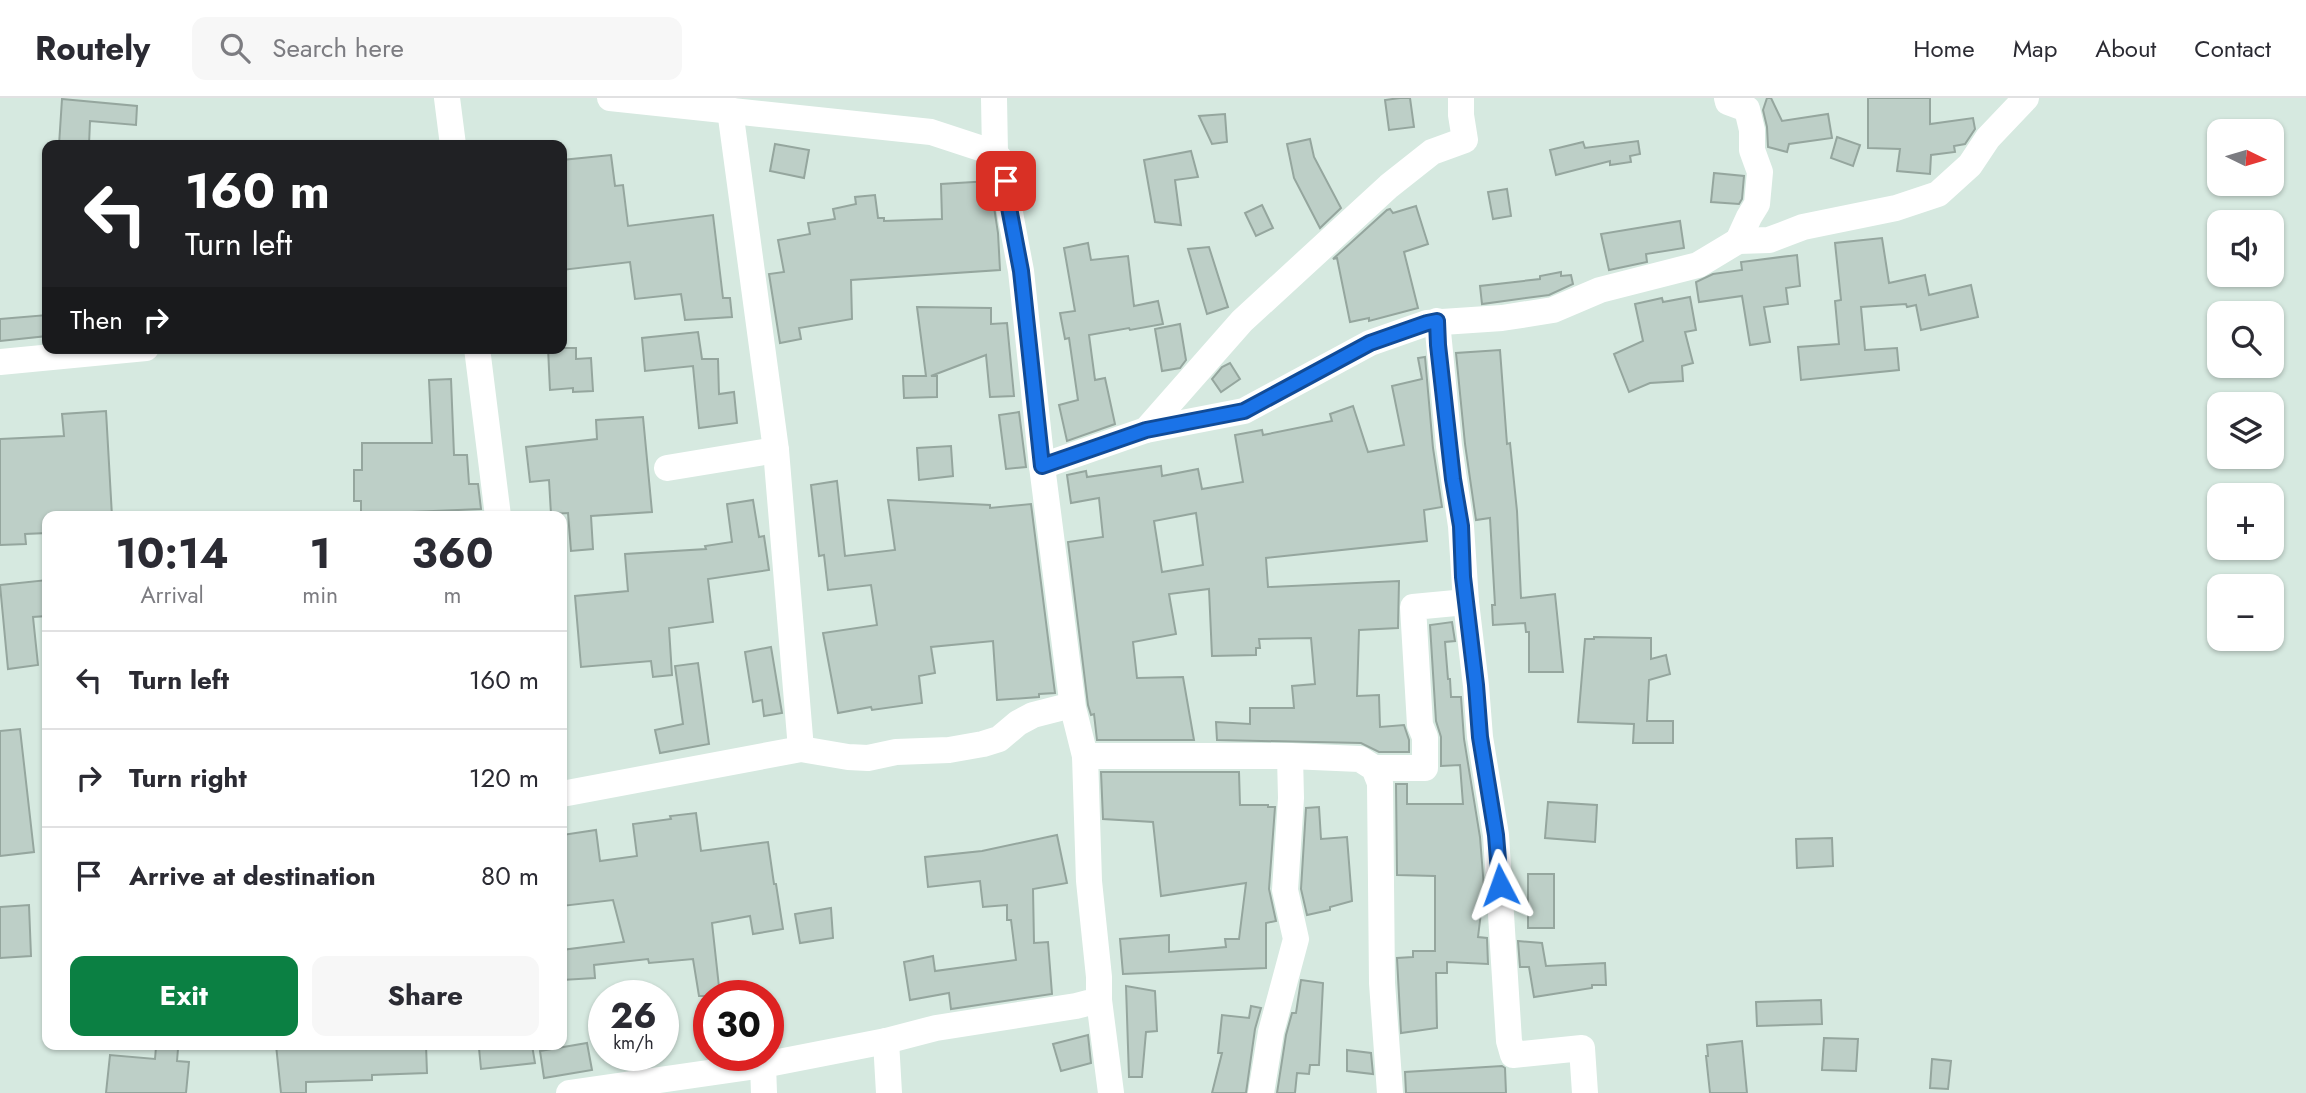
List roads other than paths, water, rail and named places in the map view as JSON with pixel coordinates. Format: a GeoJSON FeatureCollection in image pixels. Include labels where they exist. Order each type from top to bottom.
{"type":"FeatureCollection","features":[{"type":"Feature","properties":{"kind":"street"},"geometry":{"type":"LineString","coordinates":[[447,98],[452,140]]}},
{"type":"Feature","properties":{"kind":"street"},"geometry":{"type":"LineString","coordinates":[[610,98],[931,132],[996,153],[1005,165],[1007,197],[1021,271],[1072,705],[1085,756],[1089,881],[1099,1000],[1111,1093]]}},
{"type":"Feature","properties":{"kind":"street"},"geometry":{"type":"LineString","coordinates":[[995,98],[996,153]]}},
{"type":"Feature","properties":{"kind":"street"},"geometry":{"type":"LineString","coordinates":[[1146,430],[1242,321],[1389,186],[1432,152],[1465,140],[1461,98]]}},
{"type":"Feature","properties":{"kind":"street"},"geometry":{"type":"LineString","coordinates":[[1727,98],[1728,102],[1746,109],[1752,130],[1752,149],[1760,172],[1757,204],[1738,241]]}},
{"type":"Feature","properties":{"kind":"street"},"geometry":{"type":"LineString","coordinates":[[1042,466],[1146,430],[1244,411],[1370,343],[1427,323],[1502,318],[1553,310],[1600,290],[1698,265],[1738,241],[1769,240],[1803,228],[1896,208],[1938,194],[1970,165],[1988,138],[2026,98]]}},
{"type":"Feature","properties":{"kind":"street"},"geometry":{"type":"LineString","coordinates":[[730,110],[776,450],[801,749]]}},
{"type":"Feature","properties":{"kind":"street"},"geometry":{"type":"LineString","coordinates":[[1437,321],[1461,526],[1480,737],[1496,835],[1509,1041],[1513,1055],[1582,1048],[1585,1093]]}},
{"type":"Feature","properties":{"kind":"street"},"geometry":{"type":"LineString","coordinates":[[0,362],[83,354]]}},
{"type":"Feature","properties":{"kind":"street"},"geometry":{"type":"LineString","coordinates":[[478,354],[497,511]]}},
{"type":"Feature","properties":{"kind":"street"},"geometry":{"type":"LineString","coordinates":[[667,468],[776,450]]}},
{"type":"Feature","properties":{"kind":"street"},"geometry":{"type":"LineString","coordinates":[[1085,756],[1290,756],[1360,759],[1374,768],[1425,768],[1425,737],[1420,725],[1413,607],[1466,602]]}},
{"type":"Feature","properties":{"kind":"street"},"geometry":{"type":"LineString","coordinates":[[567,793],[801,749],[868,758],[916,750],[949,750],[999,739],[1018,723],[1033,715],[1072,705]]}},
{"type":"Feature","properties":{"kind":"street"},"geometry":{"type":"LineString","coordinates":[[1261,1093],[1271,1032],[1296,939],[1285,890],[1291,798],[1290,756]]}},
{"type":"Feature","properties":{"kind":"street"},"geometry":{"type":"LineString","coordinates":[[1374,768],[1380,783],[1382,983],[1390,1093]]}},
{"type":"Feature","properties":{"kind":"street"},"geometry":{"type":"LineString","coordinates":[[784,1061],[886,1041],[936,1028],[1099,1000]]}},
{"type":"Feature","properties":{"kind":"street"},"geometry":{"type":"LineString","coordinates":[[886,1041],[889,1093]]}},
{"type":"Feature","properties":{"kind":"street"},"geometry":{"type":"LineString","coordinates":[[569,1093],[721,1071]]}},
{"type":"Feature","properties":{"kind":"street"},"geometry":{"type":"LineString","coordinates":[[763,1071],[764,1093]]}}]}
